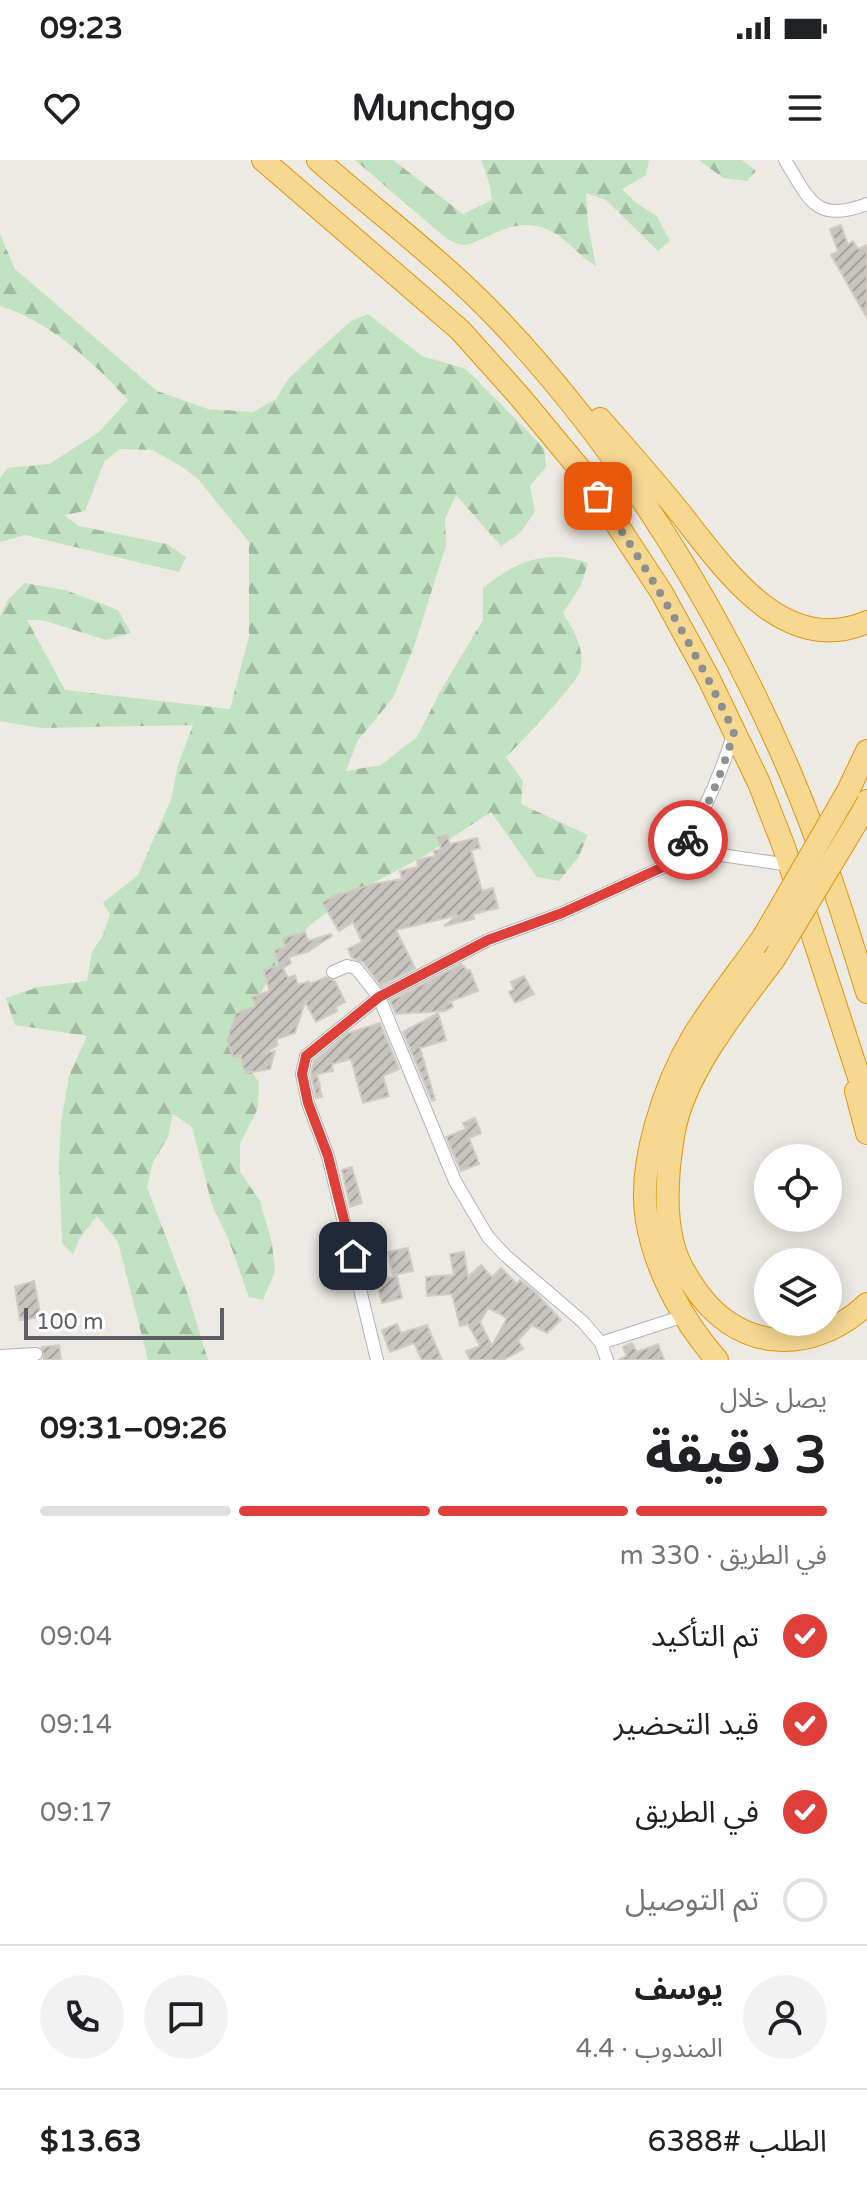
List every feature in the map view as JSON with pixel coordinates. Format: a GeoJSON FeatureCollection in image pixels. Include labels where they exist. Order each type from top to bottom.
{"type":"FeatureCollection","features":[{"type":"Feature","properties":{"kind":"highway"},"geometry":{"type":"LineString","coordinates":[[263,160],[460,330],[583,473],[662,593],[709,679],[759,783],[790,865],[867,1102]]}},
{"type":"Feature","properties":{"kind":"highway"},"geometry":{"type":"LineString","coordinates":[[318,160],[500,321],[585,402],[742,588],[768,609],[811,629],[843,629],[867,622]]}},
{"type":"Feature","properties":{"kind":"highway"},"geometry":{"type":"LineString","coordinates":[[500,321],[612,458],[671,547],[731,652],[789,770],[845,921],[867,992]]}},
{"type":"Feature","properties":{"kind":"highway"},"geometry":{"type":"LineString","coordinates":[[867,751],[858,803],[774,959],[707,1053],[688,1092],[675,1127],[668,1205],[672,1240],[683,1271],[700,1297],[725,1323],[751,1336],[775,1340],[812,1336],[846,1322],[867,1304]]}},
{"type":"Feature","properties":{"kind":"highway"},"geometry":{"type":"LineString","coordinates":[[717,1360],[684,1316],[659,1266],[646,1219],[646,1184],[653,1137],[671,1080],[694,1035],[858,803]]}},
{"type":"Feature","properties":{"kind":"highway"},"geometry":{"type":"LineString","coordinates":[[824,966],[867,1133]]}},
{"type":"Feature","properties":{"kind":"street"},"geometry":{"type":"LineString","coordinates":[[785,160],[809,199],[823,210],[832,212],[867,204]]}},
{"type":"Feature","properties":{"kind":"street"},"geometry":{"type":"LineString","coordinates":[[674,862],[702,817],[722,773],[734,732]]}},
{"type":"Feature","properties":{"kind":"street"},"geometry":{"type":"LineString","coordinates":[[377,1360],[328,1156],[308,1103],[302,1074],[306,1056],[379,997],[488,940],[562,913],[674,862],[721,855],[790,865]]}},
{"type":"Feature","properties":{"kind":"street"},"geometry":{"type":"LineString","coordinates":[[333,972],[347,966],[356,968],[379,997],[449,1167],[488,1237],[506,1256],[553,1294],[601,1343],[607,1360]]}},
{"type":"Feature","properties":{"kind":"street"},"geometry":{"type":"LineString","coordinates":[[601,1343],[684,1316]]}},
{"type":"Feature","properties":{"kind":"street"},"geometry":{"type":"LineString","coordinates":[[0,1356],[36,1354]]}},
{"type":"Feature","properties":{"kind":"green space"},"geometry":{"type":"Polygon","coordinates":[[[355,160],[393,160],[463,214],[492,200],[481,160],[649,160],[646,175],[622,189],[636,203],[657,216],[670,241],[658,251],[606,200],[586,193],[596,266],[557,234],[533,225],[510,227],[471,244],[460,244],[447,239],[355,160]]]}},
{"type":"Feature","properties":{"kind":"green space"},"geometry":{"type":"Polygon","coordinates":[[[699,160],[742,160],[756,171],[747,181],[723,178],[699,160]]]}},
{"type":"Feature","properties":{"kind":"green space"},"geometry":{"type":"Polygon","coordinates":[[[0,234],[15,269],[157,391],[208,409],[253,412],[276,399],[289,378],[351,321],[368,314],[422,356],[466,369],[544,448],[546,467],[530,486],[535,512],[520,533],[501,546],[456,495],[445,519],[446,545],[415,644],[393,698],[358,740],[346,771],[381,765],[417,737],[483,620],[483,588],[532,560],[559,557],[588,563],[581,585],[563,613],[580,648],[580,671],[559,700],[506,757],[523,781],[521,804],[588,835],[578,858],[559,881],[537,877],[491,812],[424,856],[352,894],[310,925],[280,961],[238,1041],[243,1061],[259,1082],[258,1108],[240,1144],[240,1172],[260,1201],[272,1243],[275,1271],[263,1300],[249,1297],[228,1238],[212,1205],[192,1127],[173,1114],[168,1137],[153,1162],[147,1187],[188,1295],[208,1360],[148,1360],[118,1242],[97,1216],[79,1239],[73,1255],[62,1243],[61,1123],[69,1076],[87,1036],[15,1025],[6,998],[38,987],[87,981],[92,952],[103,935],[110,914],[103,903],[138,875],[171,799],[178,765],[193,725],[41,728],[0,721],[0,617],[7,601],[24,583],[65,590],[118,610],[131,633],[106,640],[42,620],[27,620],[65,690],[230,709],[249,636],[249,542],[198,479],[181,466],[152,450],[120,449],[104,462],[85,511],[64,515],[79,526],[167,544],[186,557],[179,572],[25,535],[0,542],[0,478],[8,468],[49,464],[99,432],[128,400],[86,358],[54,333],[0,306],[0,234]]]}},
{"type":"Feature","properties":{"kind":"building"},"geometry":{"type":"Polygon","coordinates":[[[841,225],[848,245],[853,241],[858,249],[867,245],[867,318],[831,255],[838,251],[830,229],[841,225]]]}},
{"type":"Feature","properties":{"kind":"building"},"geometry":{"type":"Polygon","coordinates":[[[447,834],[450,844],[477,838],[480,848],[471,850],[482,891],[493,888],[498,908],[473,914],[474,919],[444,926],[458,915],[396,930],[415,968],[381,986],[363,962],[352,958],[348,949],[362,942],[353,922],[339,931],[322,902],[341,892],[402,879],[400,871],[418,867],[417,860],[435,856],[434,851],[441,849],[437,837],[447,834]]]}},
{"type":"Feature","properties":{"kind":"building"},"geometry":{"type":"Polygon","coordinates":[[[305,932],[308,941],[332,936],[307,952],[289,957],[291,963],[283,968],[288,978],[295,975],[298,985],[326,977],[335,981],[345,1002],[335,1007],[337,1011],[316,1022],[305,1002],[295,1033],[276,1039],[278,1045],[263,1053],[275,1051],[270,1069],[245,1073],[240,1055],[233,1057],[227,1040],[236,1013],[255,1006],[252,997],[270,991],[263,970],[279,965],[274,950],[285,947],[283,938],[305,932]]]}},
{"type":"Feature","properties":{"kind":"building"},"geometry":{"type":"Polygon","coordinates":[[[461,964],[470,970],[478,991],[451,1001],[453,1007],[444,1011],[396,1014],[390,1001],[461,964]]]}},
{"type":"Feature","properties":{"kind":"building"},"geometry":{"type":"Polygon","coordinates":[[[524,976],[534,994],[515,1003],[509,992],[514,989],[511,982],[524,976]]]}},
{"type":"Feature","properties":{"kind":"building"},"geometry":{"type":"Polygon","coordinates":[[[438,1013],[446,1040],[420,1048],[435,1100],[432,1101],[403,1032],[438,1013]]]}},
{"type":"Feature","properties":{"kind":"building"},"geometry":{"type":"Polygon","coordinates":[[[380,1023],[399,1069],[383,1076],[389,1096],[363,1103],[351,1059],[332,1064],[333,1071],[317,1074],[322,1097],[316,1098],[311,1074],[314,1061],[348,1033],[380,1023]]]}},
{"type":"Feature","properties":{"kind":"building"},"geometry":{"type":"Polygon","coordinates":[[[475,1118],[481,1133],[469,1138],[479,1164],[461,1171],[446,1137],[466,1129],[463,1123],[475,1118]]]}},
{"type":"Feature","properties":{"kind":"building"},"geometry":{"type":"Polygon","coordinates":[[[352,1167],[362,1203],[350,1207],[342,1170],[352,1167]]]}},
{"type":"Feature","properties":{"kind":"building"},"geometry":{"type":"Polygon","coordinates":[[[408,1248],[413,1271],[393,1275],[388,1252],[408,1248]]]}},
{"type":"Feature","properties":{"kind":"building"},"geometry":{"type":"Polygon","coordinates":[[[464,1252],[468,1277],[481,1265],[492,1277],[501,1268],[517,1284],[520,1280],[535,1292],[561,1320],[547,1333],[532,1325],[518,1340],[523,1349],[503,1360],[470,1360],[466,1351],[480,1346],[468,1324],[460,1326],[452,1294],[427,1296],[426,1277],[454,1275],[450,1254],[464,1252]],[[488,1308],[480,1322],[492,1346],[507,1318],[488,1308]]]}},
{"type":"Feature","properties":{"kind":"building"},"geometry":{"type":"Polygon","coordinates":[[[397,1276],[402,1298],[382,1303],[376,1281],[397,1276]]]}},
{"type":"Feature","properties":{"kind":"building"},"geometry":{"type":"Polygon","coordinates":[[[34,1281],[41,1317],[20,1320],[15,1287],[34,1281]]]}},
{"type":"Feature","properties":{"kind":"building"},"geometry":{"type":"Polygon","coordinates":[[[397,1324],[401,1333],[427,1325],[442,1360],[422,1360],[414,1343],[390,1352],[382,1330],[397,1324]]]}},
{"type":"Feature","properties":{"kind":"building"},"geometry":{"type":"Polygon","coordinates":[[[632,1343],[637,1352],[658,1344],[664,1360],[618,1360],[627,1356],[623,1347],[632,1343]]]}},
{"type":"Feature","properties":{"kind":"building"},"geometry":{"type":"Polygon","coordinates":[[[59,1345],[61,1360],[44,1360],[42,1347],[59,1345]]]}},
{"type":"Feature","properties":{"kind":"way so far"},"geometry":{"type":"LineString","coordinates":[[598,496],[662,593],[734,732],[722,773],[688,840]]}},
{"type":"Feature","properties":{"kind":"route"},"geometry":{"type":"LineString","coordinates":[[353,1256],[328,1156],[308,1103],[302,1074],[306,1056],[379,997],[488,940],[562,913],[674,862],[688,840]]}}]}
